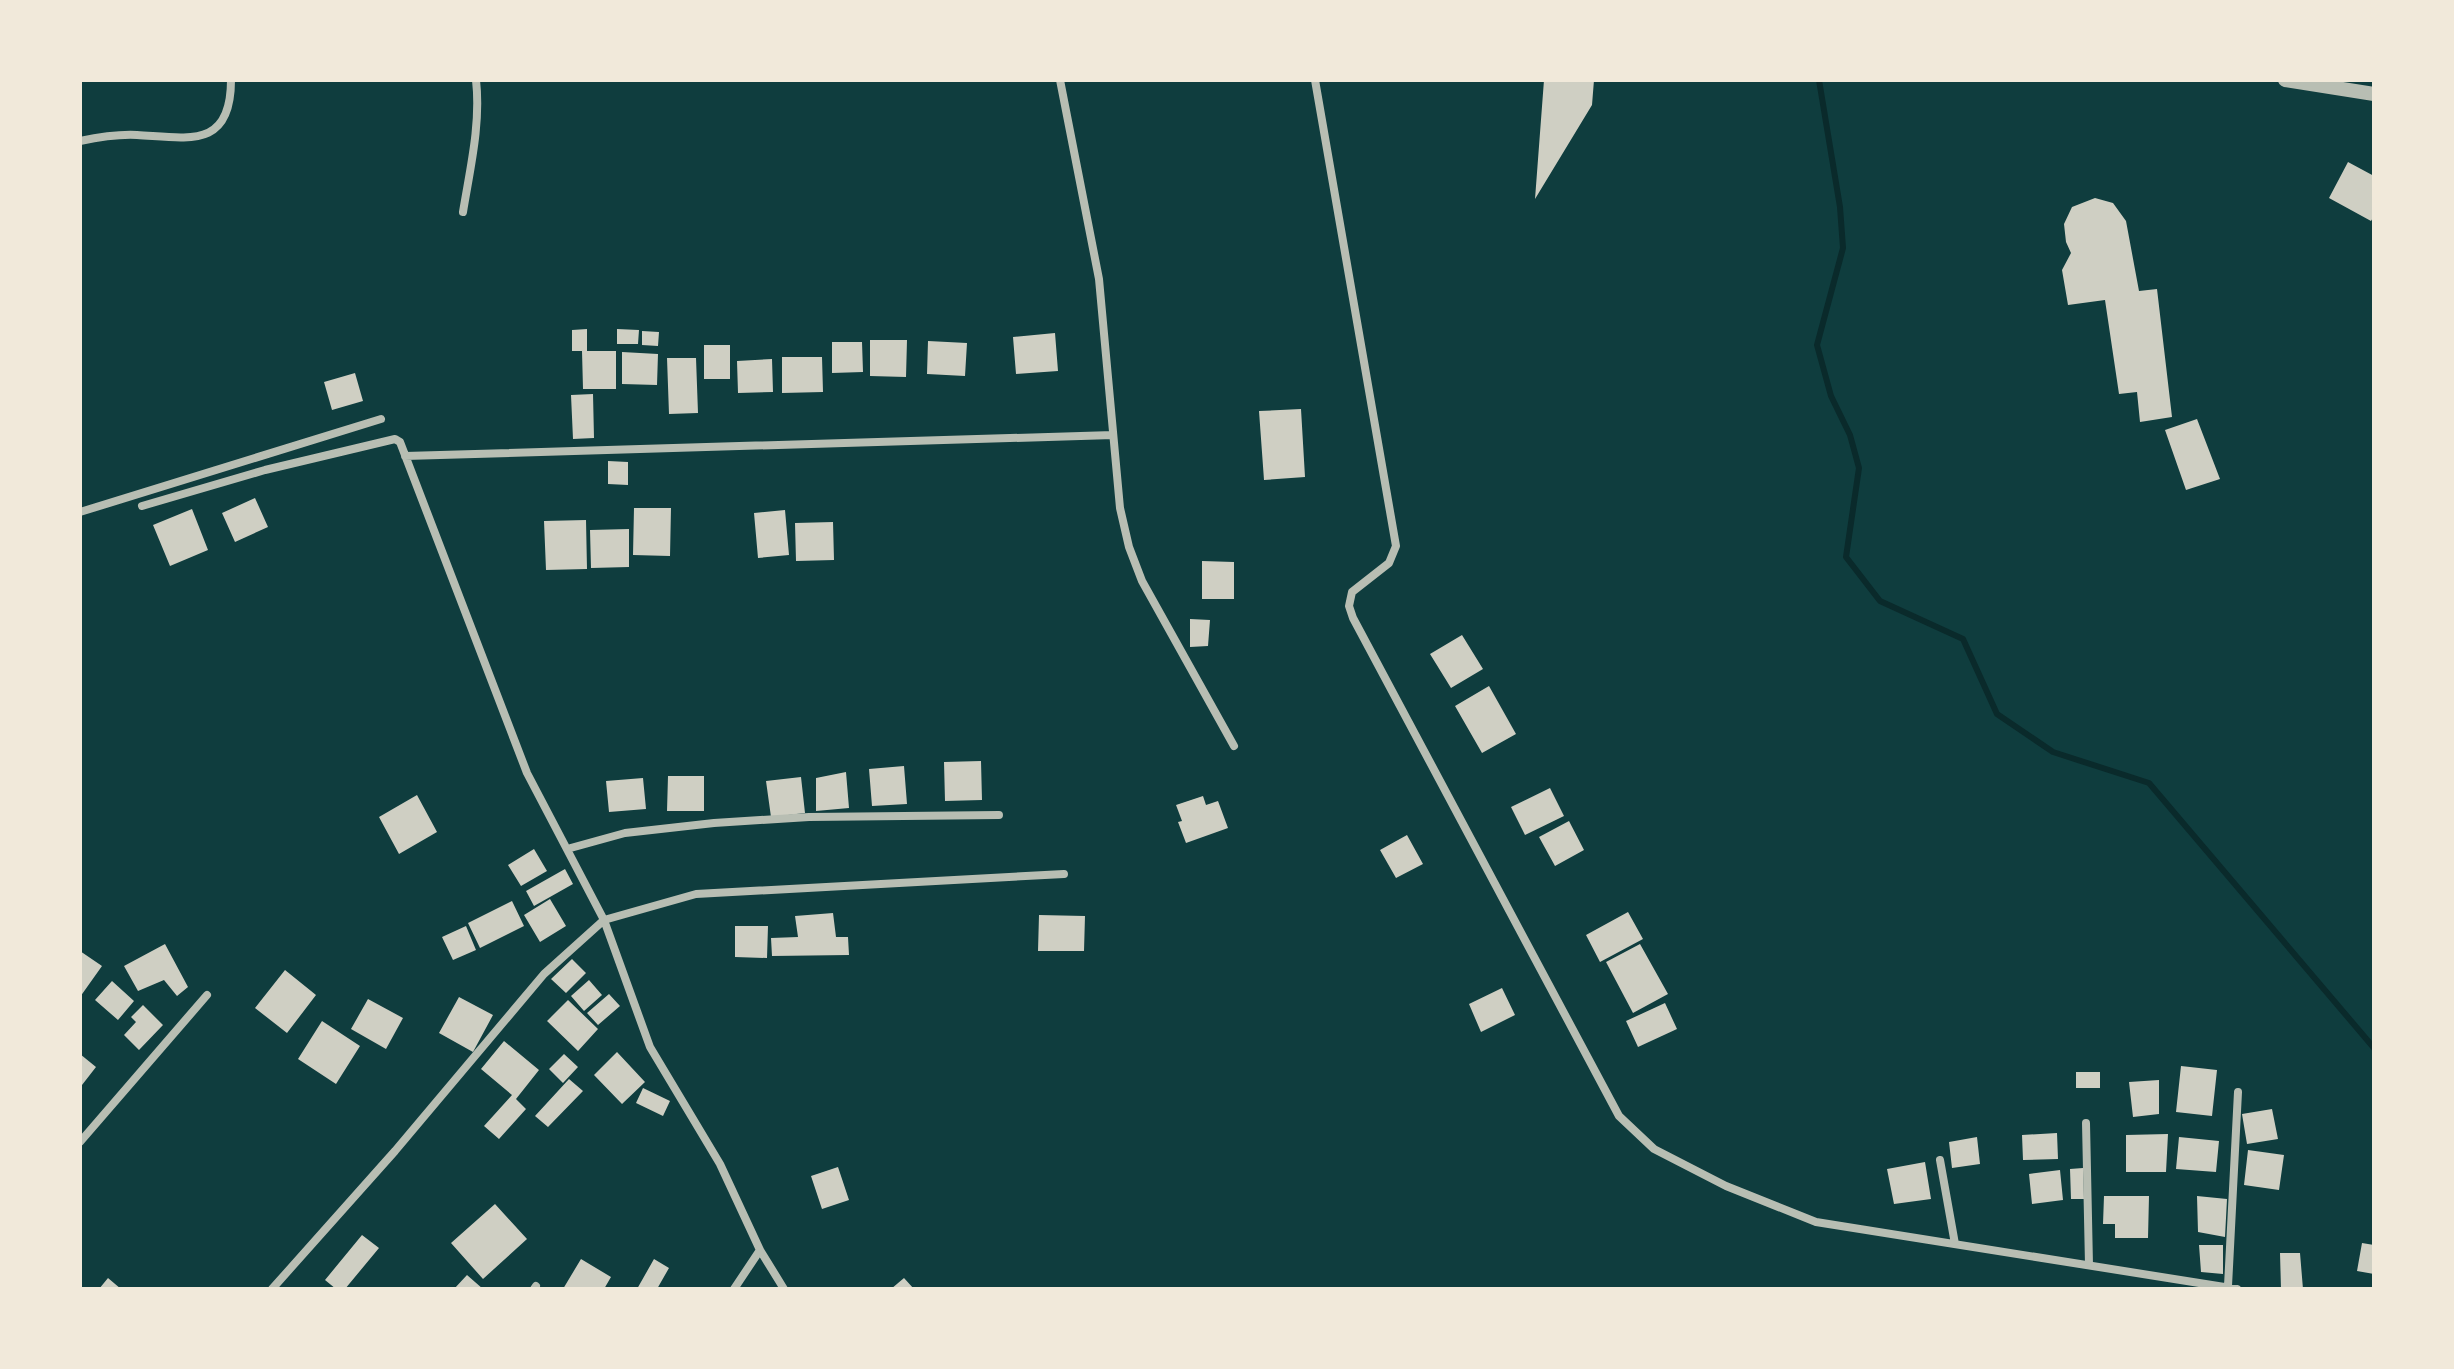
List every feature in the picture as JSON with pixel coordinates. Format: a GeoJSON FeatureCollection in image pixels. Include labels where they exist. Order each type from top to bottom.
{"type":"FeatureCollection","features":[{"type":"Feature","properties":{"kind":"street"},"geometry":{"type":"LineString","coordinates":[[80,141],[106,136],[161,138],[208,134],[224,121],[231,96],[231,80]]}},
{"type":"Feature","properties":{"kind":"street"},"geometry":{"type":"LineString","coordinates":[[463,212],[476,133],[476,80]]}},
{"type":"Feature","properties":{"kind":"street"},"geometry":{"type":"LineString","coordinates":[[1060,80],[1099,279],[1120,508],[1129,547],[1142,581],[1234,746]]}},
{"type":"Feature","properties":{"kind":"street"},"geometry":{"type":"LineString","coordinates":[[1315,80],[1396,546],[1389,563],[1352,592],[1349,606],[1619,1116],[1654,1149],[1726,1186],[1816,1222],[2233,1288],[2238,1092]]}},
{"type":"Feature","properties":{"kind":"street"},"geometry":{"type":"LineString","coordinates":[[2285,80],[2374,94]]}},
{"type":"Feature","properties":{"kind":"street"},"geometry":{"type":"LineString","coordinates":[[80,512],[381,419]]}},
{"type":"Feature","properties":{"kind":"street"},"geometry":{"type":"LineString","coordinates":[[405,456],[1113,435]]}},
{"type":"Feature","properties":{"kind":"street"},"geometry":{"type":"LineString","coordinates":[[142,506],[265,470],[395,439],[400,442],[511,736],[530,781],[604,920],[650,1047],[720,1164],[760,1250],[784,1289]]}},
{"type":"Feature","properties":{"kind":"street"},"geometry":{"type":"LineString","coordinates":[[567,849],[625,833],[714,823],[809,817],[999,815]]}},
{"type":"Feature","properties":{"kind":"street"},"geometry":{"type":"LineString","coordinates":[[272,1289],[395,1151],[544,974],[604,920],[696,894],[1064,874]]}},
{"type":"Feature","properties":{"kind":"street"},"geometry":{"type":"LineString","coordinates":[[80,1142],[207,995]]}},
{"type":"Feature","properties":{"kind":"street"},"geometry":{"type":"LineString","coordinates":[[2086,1123],[2089,1265]]}},
{"type":"Feature","properties":{"kind":"street"},"geometry":{"type":"LineString","coordinates":[[1940,1160],[1955,1244]]}},
{"type":"Feature","properties":{"kind":"street"},"geometry":{"type":"LineString","coordinates":[[734,1289],[760,1250]]}},
{"type":"Feature","properties":{"kind":"building"},"geometry":{"type":"Polygon","coordinates":[[[1544,80],[1594,80],[1592,105],[1535,199],[1544,80]]]}},
{"type":"Feature","properties":{"kind":"building"},"geometry":{"type":"Polygon","coordinates":[[[2348,162],[2374,176],[2374,216],[2371,221],[2329,198],[2348,162]]]}},
{"type":"Feature","properties":{"kind":"building"},"geometry":{"type":"Polygon","coordinates":[[[2095,198],[2113,203],[2126,221],[2139,291],[2157,289],[2172,417],[2140,422],[2137,392],[2119,394],[2105,300],[2068,305],[2062,270],[2071,253],[2064,224],[2072,207],[2095,198]]]}},
{"type":"Feature","properties":{"kind":"building"},"geometry":{"type":"Polygon","coordinates":[[[587,329],[587,351],[616,351],[616,389],[583,389],[582,351],[572,351],[572,330],[587,329]]]}},
{"type":"Feature","properties":{"kind":"building"},"geometry":{"type":"Polygon","coordinates":[[[617,329],[639,330],[638,344],[617,344],[617,329]]]}},
{"type":"Feature","properties":{"kind":"building"},"geometry":{"type":"Polygon","coordinates":[[[642,331],[659,332],[658,346],[642,345],[642,331]]]}},
{"type":"Feature","properties":{"kind":"building"},"geometry":{"type":"Polygon","coordinates":[[[1055,333],[1058,371],[1016,374],[1013,337],[1055,333]]]}},
{"type":"Feature","properties":{"kind":"building"},"geometry":{"type":"Polygon","coordinates":[[[870,340],[907,340],[906,377],[870,376],[870,340]]]}},
{"type":"Feature","properties":{"kind":"building"},"geometry":{"type":"Polygon","coordinates":[[[928,341],[967,343],[965,376],[927,374],[928,341]]]}},
{"type":"Feature","properties":{"kind":"building"},"geometry":{"type":"Polygon","coordinates":[[[832,342],[862,342],[863,372],[832,373],[832,342]]]}},
{"type":"Feature","properties":{"kind":"building"},"geometry":{"type":"Polygon","coordinates":[[[704,345],[730,345],[730,379],[704,379],[704,345]]]}},
{"type":"Feature","properties":{"kind":"building"},"geometry":{"type":"Polygon","coordinates":[[[622,352],[658,354],[657,385],[622,384],[622,352]]]}},
{"type":"Feature","properties":{"kind":"building"},"geometry":{"type":"Polygon","coordinates":[[[782,357],[822,357],[823,392],[782,393],[782,357]]]}},
{"type":"Feature","properties":{"kind":"building"},"geometry":{"type":"Polygon","coordinates":[[[667,358],[696,358],[698,413],[669,414],[667,358]]]}},
{"type":"Feature","properties":{"kind":"building"},"geometry":{"type":"Polygon","coordinates":[[[772,359],[773,392],[738,393],[737,361],[772,359]]]}},
{"type":"Feature","properties":{"kind":"building"},"geometry":{"type":"Polygon","coordinates":[[[355,373],[363,401],[332,410],[324,382],[355,373]]]}},
{"type":"Feature","properties":{"kind":"building"},"geometry":{"type":"Polygon","coordinates":[[[593,394],[594,438],[573,439],[571,395],[593,394]]]}},
{"type":"Feature","properties":{"kind":"building"},"geometry":{"type":"Polygon","coordinates":[[[1301,409],[1305,477],[1264,480],[1259,411],[1301,409]]]}},
{"type":"Feature","properties":{"kind":"building"},"geometry":{"type":"Polygon","coordinates":[[[2197,419],[2220,479],[2186,490],[2165,430],[2197,419]]]}},
{"type":"Feature","properties":{"kind":"building"},"geometry":{"type":"Polygon","coordinates":[[[608,461],[628,462],[628,485],[608,484],[608,461]]]}},
{"type":"Feature","properties":{"kind":"building"},"geometry":{"type":"Polygon","coordinates":[[[255,498],[268,527],[235,542],[222,513],[255,498]]]}},
{"type":"Feature","properties":{"kind":"building"},"geometry":{"type":"Polygon","coordinates":[[[634,508],[671,508],[670,556],[633,555],[634,508]]]}},
{"type":"Feature","properties":{"kind":"building"},"geometry":{"type":"Polygon","coordinates":[[[192,509],[208,550],[170,566],[153,525],[192,509]]]}},
{"type":"Feature","properties":{"kind":"building"},"geometry":{"type":"Polygon","coordinates":[[[785,510],[789,555],[758,558],[754,513],[785,510]]]}},
{"type":"Feature","properties":{"kind":"building"},"geometry":{"type":"Polygon","coordinates":[[[586,520],[587,569],[546,570],[544,521],[586,520]]]}},
{"type":"Feature","properties":{"kind":"building"},"geometry":{"type":"Polygon","coordinates":[[[833,522],[834,560],[796,561],[795,523],[833,522]]]}},
{"type":"Feature","properties":{"kind":"building"},"geometry":{"type":"Polygon","coordinates":[[[629,529],[629,567],[591,568],[590,530],[629,529]]]}},
{"type":"Feature","properties":{"kind":"building"},"geometry":{"type":"Polygon","coordinates":[[[1202,561],[1234,562],[1234,599],[1202,599],[1202,561]]]}},
{"type":"Feature","properties":{"kind":"building"},"geometry":{"type":"Polygon","coordinates":[[[1190,619],[1210,620],[1208,646],[1190,647],[1190,619]]]}},
{"type":"Feature","properties":{"kind":"building"},"geometry":{"type":"Polygon","coordinates":[[[1462,635],[1483,669],[1451,688],[1430,654],[1462,635]]]}},
{"type":"Feature","properties":{"kind":"building"},"geometry":{"type":"Polygon","coordinates":[[[1489,686],[1516,734],[1482,753],[1455,706],[1489,686]]]}},
{"type":"Feature","properties":{"kind":"building"},"geometry":{"type":"Polygon","coordinates":[[[981,761],[982,800],[945,801],[944,762],[981,761]]]}},
{"type":"Feature","properties":{"kind":"building"},"geometry":{"type":"Polygon","coordinates":[[[904,766],[907,804],[872,806],[869,769],[904,766]]]}},
{"type":"Feature","properties":{"kind":"building"},"geometry":{"type":"Polygon","coordinates":[[[846,772],[849,808],[816,811],[816,778],[846,772]]]}},
{"type":"Feature","properties":{"kind":"building"},"geometry":{"type":"Polygon","coordinates":[[[668,776],[704,776],[704,811],[667,811],[668,776]]]}},
{"type":"Feature","properties":{"kind":"building"},"geometry":{"type":"Polygon","coordinates":[[[801,777],[805,813],[771,817],[766,781],[801,777]]]}},
{"type":"Feature","properties":{"kind":"building"},"geometry":{"type":"Polygon","coordinates":[[[643,778],[646,809],[609,812],[606,781],[643,778]]]}},
{"type":"Feature","properties":{"kind":"building"},"geometry":{"type":"Polygon","coordinates":[[[1550,788],[1564,816],[1525,835],[1511,807],[1550,788]]]}},
{"type":"Feature","properties":{"kind":"building"},"geometry":{"type":"Polygon","coordinates":[[[417,795],[437,832],[399,854],[379,817],[417,795]]]}},
{"type":"Feature","properties":{"kind":"building"},"geometry":{"type":"Polygon","coordinates":[[[1203,796],[1206,805],[1218,801],[1228,828],[1186,843],[1176,805],[1203,796]]]}},
{"type":"Feature","properties":{"kind":"building"},"geometry":{"type":"Polygon","coordinates":[[[1569,821],[1584,850],[1555,866],[1539,837],[1569,821]]]}},
{"type":"Feature","properties":{"kind":"building"},"geometry":{"type":"Polygon","coordinates":[[[1407,835],[1423,864],[1396,878],[1380,850],[1407,835]]]}},
{"type":"Feature","properties":{"kind":"building"},"geometry":{"type":"Polygon","coordinates":[[[534,849],[547,871],[521,886],[508,865],[534,849]]]}},
{"type":"Feature","properties":{"kind":"building"},"geometry":{"type":"Polygon","coordinates":[[[565,869],[573,884],[534,906],[526,891],[565,869]]]}},
{"type":"Feature","properties":{"kind":"building"},"geometry":{"type":"Polygon","coordinates":[[[550,899],[566,926],[540,942],[524,915],[550,899]]]}},
{"type":"Feature","properties":{"kind":"building"},"geometry":{"type":"Polygon","coordinates":[[[512,901],[524,926],[480,948],[468,923],[512,901]]]}},
{"type":"Feature","properties":{"kind":"building"},"geometry":{"type":"Polygon","coordinates":[[[1628,912],[1643,939],[1600,962],[1586,935],[1628,912]]]}},
{"type":"Feature","properties":{"kind":"building"},"geometry":{"type":"Polygon","coordinates":[[[833,913],[836,937],[848,937],[849,955],[772,956],[771,938],[798,937],[795,916],[833,913]]]}},
{"type":"Feature","properties":{"kind":"building"},"geometry":{"type":"Polygon","coordinates":[[[1039,915],[1085,916],[1084,951],[1038,951],[1039,915]]]}},
{"type":"Feature","properties":{"kind":"building"},"geometry":{"type":"Polygon","coordinates":[[[466,926],[476,950],[453,960],[442,937],[466,926]]]}},
{"type":"Feature","properties":{"kind":"building"},"geometry":{"type":"Polygon","coordinates":[[[735,926],[768,926],[767,958],[735,957],[735,926]]]}},
{"type":"Feature","properties":{"kind":"building"},"geometry":{"type":"Polygon","coordinates":[[[165,944],[188,987],[177,996],[164,980],[138,991],[124,966],[165,944]]]}},
{"type":"Feature","properties":{"kind":"building"},"geometry":{"type":"Polygon","coordinates":[[[1640,944],[1668,994],[1633,1013],[1606,962],[1640,944]]]}},
{"type":"Feature","properties":{"kind":"building"},"geometry":{"type":"Polygon","coordinates":[[[80,951],[102,966],[80,997],[80,951]]]}},
{"type":"Feature","properties":{"kind":"building"},"geometry":{"type":"Polygon","coordinates":[[[572,959],[586,973],[566,993],[551,979],[572,959]]]}},
{"type":"Feature","properties":{"kind":"building"},"geometry":{"type":"Polygon","coordinates":[[[285,970],[316,995],[287,1033],[255,1008],[285,970]]]}},
{"type":"Feature","properties":{"kind":"building"},"geometry":{"type":"Polygon","coordinates":[[[589,980],[602,995],[584,1011],[571,996],[589,980]]]}},
{"type":"Feature","properties":{"kind":"building"},"geometry":{"type":"Polygon","coordinates":[[[112,981],[134,1001],[118,1020],[95,1000],[112,981]]]}},
{"type":"Feature","properties":{"kind":"building"},"geometry":{"type":"Polygon","coordinates":[[[1502,988],[1515,1015],[1481,1032],[1469,1004],[1502,988]]]}},
{"type":"Feature","properties":{"kind":"building"},"geometry":{"type":"Polygon","coordinates":[[[609,994],[620,1006],[598,1025],[587,1013],[609,994]]]}},
{"type":"Feature","properties":{"kind":"building"},"geometry":{"type":"Polygon","coordinates":[[[459,997],[493,1015],[473,1052],[439,1033],[459,997]]]}},
{"type":"Feature","properties":{"kind":"building"},"geometry":{"type":"Polygon","coordinates":[[[368,999],[403,1018],[386,1049],[351,1029],[368,999]]]}},
{"type":"Feature","properties":{"kind":"building"},"geometry":{"type":"Polygon","coordinates":[[[568,1000],[598,1029],[578,1051],[547,1021],[568,1000]]]}},
{"type":"Feature","properties":{"kind":"building"},"geometry":{"type":"Polygon","coordinates":[[[1665,1003],[1677,1029],[1638,1047],[1626,1021],[1665,1003]]]}},
{"type":"Feature","properties":{"kind":"building"},"geometry":{"type":"Polygon","coordinates":[[[143,1005],[163,1025],[139,1050],[124,1035],[136,1022],[131,1017],[143,1005]]]}},
{"type":"Feature","properties":{"kind":"building"},"geometry":{"type":"Polygon","coordinates":[[[322,1021],[360,1046],[336,1084],[298,1059],[322,1021]]]}},
{"type":"Feature","properties":{"kind":"building"},"geometry":{"type":"Polygon","coordinates":[[[504,1041],[539,1070],[516,1099],[526,1109],[499,1139],[484,1126],[512,1095],[481,1069],[504,1041]]]}},
{"type":"Feature","properties":{"kind":"building"},"geometry":{"type":"Polygon","coordinates":[[[617,1052],[645,1082],[622,1104],[594,1075],[617,1052]]]}},
{"type":"Feature","properties":{"kind":"building"},"geometry":{"type":"Polygon","coordinates":[[[80,1054],[96,1067],[82,1085],[80,1083],[80,1054]]]}},
{"type":"Feature","properties":{"kind":"building"},"geometry":{"type":"Polygon","coordinates":[[[564,1054],[578,1067],[563,1083],[549,1069],[564,1054]]]}},
{"type":"Feature","properties":{"kind":"building"},"geometry":{"type":"Polygon","coordinates":[[[2181,1066],[2217,1070],[2212,1116],[2176,1112],[2181,1066]]]}},
{"type":"Feature","properties":{"kind":"building"},"geometry":{"type":"Polygon","coordinates":[[[2076,1072],[2100,1072],[2100,1088],[2076,1088],[2076,1072]]]}},
{"type":"Feature","properties":{"kind":"building"},"geometry":{"type":"Polygon","coordinates":[[[569,1079],[583,1091],[548,1127],[535,1116],[569,1079]]]}},
{"type":"Feature","properties":{"kind":"building"},"geometry":{"type":"Polygon","coordinates":[[[2159,1080],[2159,1114],[2133,1117],[2129,1082],[2159,1080]]]}},
{"type":"Feature","properties":{"kind":"building"},"geometry":{"type":"Polygon","coordinates":[[[643,1088],[670,1101],[663,1116],[636,1103],[643,1088]]]}},
{"type":"Feature","properties":{"kind":"building"},"geometry":{"type":"Polygon","coordinates":[[[2272,1109],[2278,1139],[2247,1144],[2242,1114],[2272,1109]]]}},
{"type":"Feature","properties":{"kind":"building"},"geometry":{"type":"Polygon","coordinates":[[[2057,1133],[2058,1159],[2023,1160],[2022,1135],[2057,1133]]]}},
{"type":"Feature","properties":{"kind":"building"},"geometry":{"type":"Polygon","coordinates":[[[2168,1134],[2166,1172],[2126,1172],[2126,1135],[2168,1134]]]}},
{"type":"Feature","properties":{"kind":"building"},"geometry":{"type":"Polygon","coordinates":[[[1977,1137],[1980,1164],[1952,1168],[1949,1142],[1977,1137]]]}},
{"type":"Feature","properties":{"kind":"building"},"geometry":{"type":"Polygon","coordinates":[[[2179,1137],[2219,1141],[2216,1172],[2176,1169],[2179,1137]]]}},
{"type":"Feature","properties":{"kind":"building"},"geometry":{"type":"Polygon","coordinates":[[[2248,1150],[2284,1155],[2279,1190],[2244,1185],[2248,1150]]]}},
{"type":"Feature","properties":{"kind":"building"},"geometry":{"type":"Polygon","coordinates":[[[1925,1162],[1931,1199],[1894,1204],[1887,1169],[1925,1162]]]}},
{"type":"Feature","properties":{"kind":"building"},"geometry":{"type":"Polygon","coordinates":[[[838,1167],[849,1200],[822,1209],[811,1176],[838,1167]]]}},
{"type":"Feature","properties":{"kind":"building"},"geometry":{"type":"Polygon","coordinates":[[[2083,1168],[2084,1199],[2071,1199],[2070,1169],[2083,1168]]]}},
{"type":"Feature","properties":{"kind":"building"},"geometry":{"type":"Polygon","coordinates":[[[2060,1170],[2063,1200],[2032,1204],[2029,1174],[2060,1170]]]}},
{"type":"Feature","properties":{"kind":"building"},"geometry":{"type":"Polygon","coordinates":[[[2104,1196],[2149,1196],[2148,1238],[2115,1238],[2115,1224],[2103,1224],[2104,1196]]]}},
{"type":"Feature","properties":{"kind":"building"},"geometry":{"type":"Polygon","coordinates":[[[2197,1196],[2227,1199],[2225,1237],[2198,1232],[2197,1196]]]}},
{"type":"Feature","properties":{"kind":"building"},"geometry":{"type":"Polygon","coordinates":[[[495,1204],[527,1239],[483,1279],[451,1243],[495,1204]]]}},
{"type":"Feature","properties":{"kind":"building"},"geometry":{"type":"Polygon","coordinates":[[[362,1235],[379,1248],[345,1289],[336,1289],[325,1280],[362,1235]]]}},
{"type":"Feature","properties":{"kind":"building"},"geometry":{"type":"Polygon","coordinates":[[[2362,1243],[2374,1245],[2374,1274],[2357,1271],[2362,1243]]]}},
{"type":"Feature","properties":{"kind":"building"},"geometry":{"type":"Polygon","coordinates":[[[2199,1245],[2223,1245],[2223,1274],[2201,1272],[2199,1245]]]}},
{"type":"Feature","properties":{"kind":"building"},"geometry":{"type":"Polygon","coordinates":[[[2280,1253],[2300,1253],[2303,1289],[2281,1289],[2280,1253]]]}},
{"type":"Feature","properties":{"kind":"building"},"geometry":{"type":"Polygon","coordinates":[[[581,1259],[611,1277],[604,1289],[563,1289],[581,1259]]]}},
{"type":"Feature","properties":{"kind":"building"},"geometry":{"type":"Polygon","coordinates":[[[654,1259],[669,1268],[657,1289],[637,1289],[654,1259]]]}},
{"type":"Feature","properties":{"kind":"building"},"geometry":{"type":"Polygon","coordinates":[[[467,1275],[483,1289],[454,1289],[467,1275]]]}},
{"type":"Feature","properties":{"kind":"building"},"geometry":{"type":"Polygon","coordinates":[[[108,1278],[121,1289],[99,1289],[108,1278]]]}},
{"type":"Feature","properties":{"kind":"building"},"geometry":{"type":"Polygon","coordinates":[[[904,1278],[914,1289],[891,1289],[904,1278]]]}},
{"type":"Feature","properties":{"kind":"waterway"},"geometry":{"type":"LineString","coordinates":[[1819,80],[1840,207],[1843,248],[1817,345],[1831,396],[1850,435],[1859,468],[1846,557],[1880,601],[1963,639],[1997,714],[2053,752],[2149,783],[2374,1048]]}}]}
